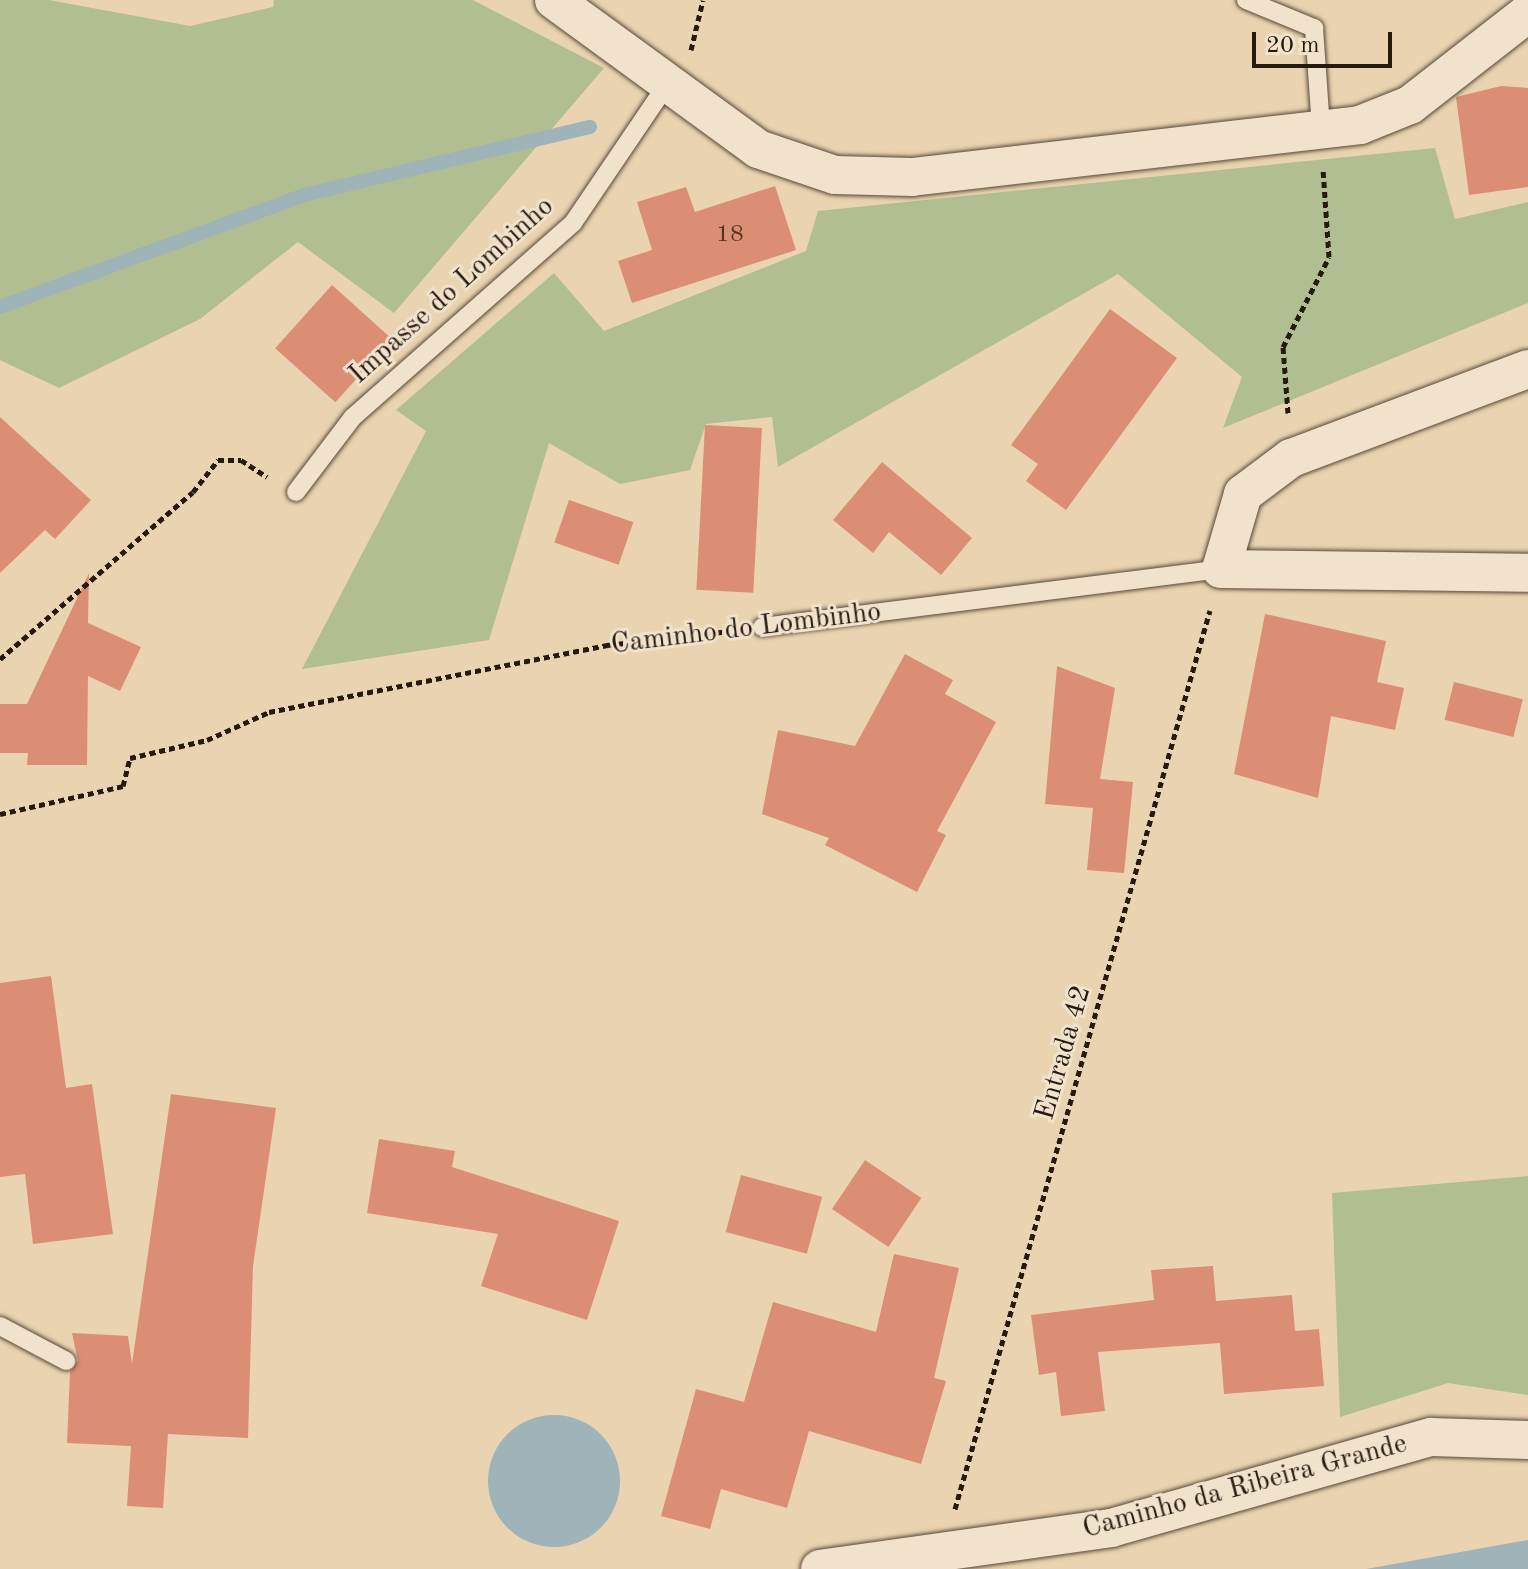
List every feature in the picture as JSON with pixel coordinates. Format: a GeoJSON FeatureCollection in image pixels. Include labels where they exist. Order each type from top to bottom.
{"type":"FeatureCollection","features":[{"type":"Feature","properties":{"kind":"street"},"geometry":{"type":"LineString","coordinates":[[554,0],[611,37],[665,87],[758,149],[835,175],[912,177],[1360,125],[1410,105],[1528,13]]}},
{"type":"Feature","properties":{"kind":"street"},"geometry":{"type":"LineString","coordinates":[[1221,569],[1243,494],[1291,458],[1528,369]]}},
{"type":"Feature","properties":{"kind":"street","name":"Caminho do Lombinho"},"geometry":{"type":"LineString","coordinates":[[1221,569],[1528,573]]}},
{"type":"Feature","properties":{"kind":"street","name":"Caminho da Ribeira Grande"},"geometry":{"type":"LineString","coordinates":[[820,1569],[943,1548],[1111,1528],[1431,1437],[1528,1440]]}},
{"type":"Feature","properties":{"kind":"lane"},"geometry":{"type":"LineString","coordinates":[[1246,0],[1314,28],[1321,129]]}},
{"type":"Feature","properties":{"kind":"lane","name":"Impasse do Lombinho"},"geometry":{"type":"LineString","coordinates":[[296,492],[353,417],[573,223],[665,87]]}},
{"type":"Feature","properties":{"kind":"lane","name":"Caminho do Lombinho"},"geometry":{"type":"LineString","coordinates":[[762,627],[1221,569]]}},
{"type":"Feature","properties":{"kind":"lane"},"geometry":{"type":"LineString","coordinates":[[0,1326],[66,1361]]}},
{"type":"Feature","properties":{"kind":"path"},"geometry":{"type":"LineString","coordinates":[[1291,458],[1283,347],[1329,257],[1321,129]]}},
{"type":"Feature","properties":{"kind":"path"},"geometry":{"type":"LineString","coordinates":[[0,659],[193,492],[218,460],[241,460],[267,477]]}},
{"type":"Feature","properties":{"kind":"path","name":"Entrada 42"},"geometry":{"type":"LineString","coordinates":[[943,1548],[1221,569]]}},
{"type":"Feature","properties":{"kind":"path","name":"Caminho do Lombinho"},"geometry":{"type":"LineString","coordinates":[[0,814],[123,786],[130,758],[207,740],[269,712],[607,645],[762,627]]}},
{"type":"Feature","properties":{"kind":"green space"},"geometry":{"type":"Polygon","coordinates":[[[0,0],[49,0],[190,26],[273,7],[274,0],[473,0],[604,68],[394,313],[298,242],[200,319],[59,388],[0,360],[0,0]]]}},
{"type":"Feature","properties":{"kind":"green space"},"geometry":{"type":"Polygon","coordinates":[[[1435,148],[1455,219],[1528,202],[1528,303],[1223,428],[1242,377],[1118,274],[778,467],[772,417],[706,424],[690,470],[620,484],[549,443],[489,640],[302,669],[426,431],[396,410],[554,273],[604,331],[806,251],[818,211],[1435,148]]]}},
{"type":"Feature","properties":{"kind":"green space"},"geometry":{"type":"Polygon","coordinates":[[[1528,1176],[1528,1395],[1448,1383],[1340,1417],[1332,1193],[1528,1176]]]}},
{"type":"Feature","properties":{"kind":"water"},"geometry":{"type":"Polygon","coordinates":[[[554,1415],[579,1420],[601,1434],[615,1456],[620,1481],[615,1506],[601,1528],[579,1542],[554,1547],[529,1542],[507,1528],[493,1506],[488,1481],[493,1456],[507,1434],[529,1420],[554,1415]]]}},
{"type":"Feature","properties":{"kind":"water"},"geometry":{"type":"Polygon","coordinates":[[[1528,1540],[1528,1569],[1366,1569],[1528,1540]]]}},
{"type":"Feature","properties":{"kind":"building"},"geometry":{"type":"Polygon","coordinates":[[[1501,86],[1528,88],[1528,187],[1469,195],[1456,97],[1501,86]]]}},
{"type":"Feature","properties":{"kind":"building"},"geometry":{"type":"Polygon","coordinates":[[[775,186],[796,250],[632,303],[618,261],[652,250],[637,202],[686,187],[695,212],[775,186]]]}},
{"type":"Feature","properties":{"kind":"building"},"geometry":{"type":"Polygon","coordinates":[[[332,285],[392,339],[335,402],[275,348],[332,285]]]}},
{"type":"Feature","properties":{"kind":"building"},"geometry":{"type":"Polygon","coordinates":[[[1110,309],[1177,358],[1066,510],[1026,481],[1038,464],[1011,445],[1110,309]]]}},
{"type":"Feature","properties":{"kind":"building"},"geometry":{"type":"Polygon","coordinates":[[[0,417],[91,500],[55,539],[45,530],[0,573],[0,417]]]}},
{"type":"Feature","properties":{"kind":"building"},"geometry":{"type":"Polygon","coordinates":[[[705,425],[762,428],[753,593],[696,590],[705,425]]]}},
{"type":"Feature","properties":{"kind":"building"},"geometry":{"type":"Polygon","coordinates":[[[882,462],[972,538],[941,575],[889,532],[873,553],[833,520],[882,462]]]}},
{"type":"Feature","properties":{"kind":"building"},"geometry":{"type":"Polygon","coordinates":[[[569,500],[633,522],[619,565],[554,543],[569,500]]]}},
{"type":"Feature","properties":{"kind":"building"},"geometry":{"type":"Polygon","coordinates":[[[89,573],[88,623],[141,647],[120,691],[88,676],[87,765],[27,765],[28,753],[0,753],[0,704],[27,704],[89,573]]]}},
{"type":"Feature","properties":{"kind":"building"},"geometry":{"type":"Polygon","coordinates":[[[1265,614],[1386,641],[1377,682],[1404,688],[1395,730],[1331,716],[1318,798],[1234,774],[1265,614]]]}},
{"type":"Feature","properties":{"kind":"building"},"geometry":{"type":"Polygon","coordinates":[[[905,654],[953,680],[945,694],[996,722],[937,831],[946,835],[917,892],[825,845],[829,838],[762,814],[778,730],[855,746],[905,654]]]}},
{"type":"Feature","properties":{"kind":"building"},"geometry":{"type":"Polygon","coordinates":[[[1057,666],[1115,688],[1100,779],[1133,782],[1124,873],[1087,870],[1093,808],[1045,804],[1057,666]]]}},
{"type":"Feature","properties":{"kind":"building"},"geometry":{"type":"Polygon","coordinates":[[[1454,682],[1523,699],[1513,737],[1445,720],[1454,682]]]}},
{"type":"Feature","properties":{"kind":"building"},"geometry":{"type":"Polygon","coordinates":[[[51,976],[66,1088],[92,1084],[113,1234],[33,1244],[25,1174],[0,1177],[0,983],[51,976]]]}},
{"type":"Feature","properties":{"kind":"building"},"geometry":{"type":"Polygon","coordinates":[[[171,1094],[276,1108],[253,1266],[248,1438],[168,1434],[163,1508],[127,1506],[131,1446],[67,1443],[70,1372],[78,1361],[72,1333],[128,1336],[132,1364],[171,1094]]]}},
{"type":"Feature","properties":{"kind":"building"},"geometry":{"type":"Polygon","coordinates":[[[379,1139],[455,1151],[452,1167],[619,1221],[587,1320],[481,1286],[498,1234],[367,1213],[379,1139]]]}},
{"type":"Feature","properties":{"kind":"building"},"geometry":{"type":"Polygon","coordinates":[[[865,1160],[921,1198],[888,1247],[832,1209],[865,1160]]]}},
{"type":"Feature","properties":{"kind":"building"},"geometry":{"type":"Polygon","coordinates":[[[741,1175],[822,1197],[807,1254],[726,1232],[741,1175]]]}},
{"type":"Feature","properties":{"kind":"building"},"geometry":{"type":"Polygon","coordinates":[[[894,1254],[959,1268],[934,1378],[946,1381],[921,1464],[809,1431],[787,1508],[721,1489],[710,1529],[661,1516],[696,1389],[744,1402],[773,1302],[876,1332],[894,1254]]]}},
{"type":"Feature","properties":{"kind":"building"},"geometry":{"type":"Polygon","coordinates":[[[1213,1266],[1216,1301],[1292,1295],[1295,1331],[1319,1329],[1324,1386],[1224,1394],[1220,1343],[1098,1352],[1105,1411],[1061,1416],[1056,1372],[1039,1375],[1031,1315],[1154,1300],[1151,1270],[1213,1266]]]}},
{"type":"Feature","properties":{"kind":"waterway"},"geometry":{"type":"LineString","coordinates":[[0,307],[304,195],[590,127]]}}]}
